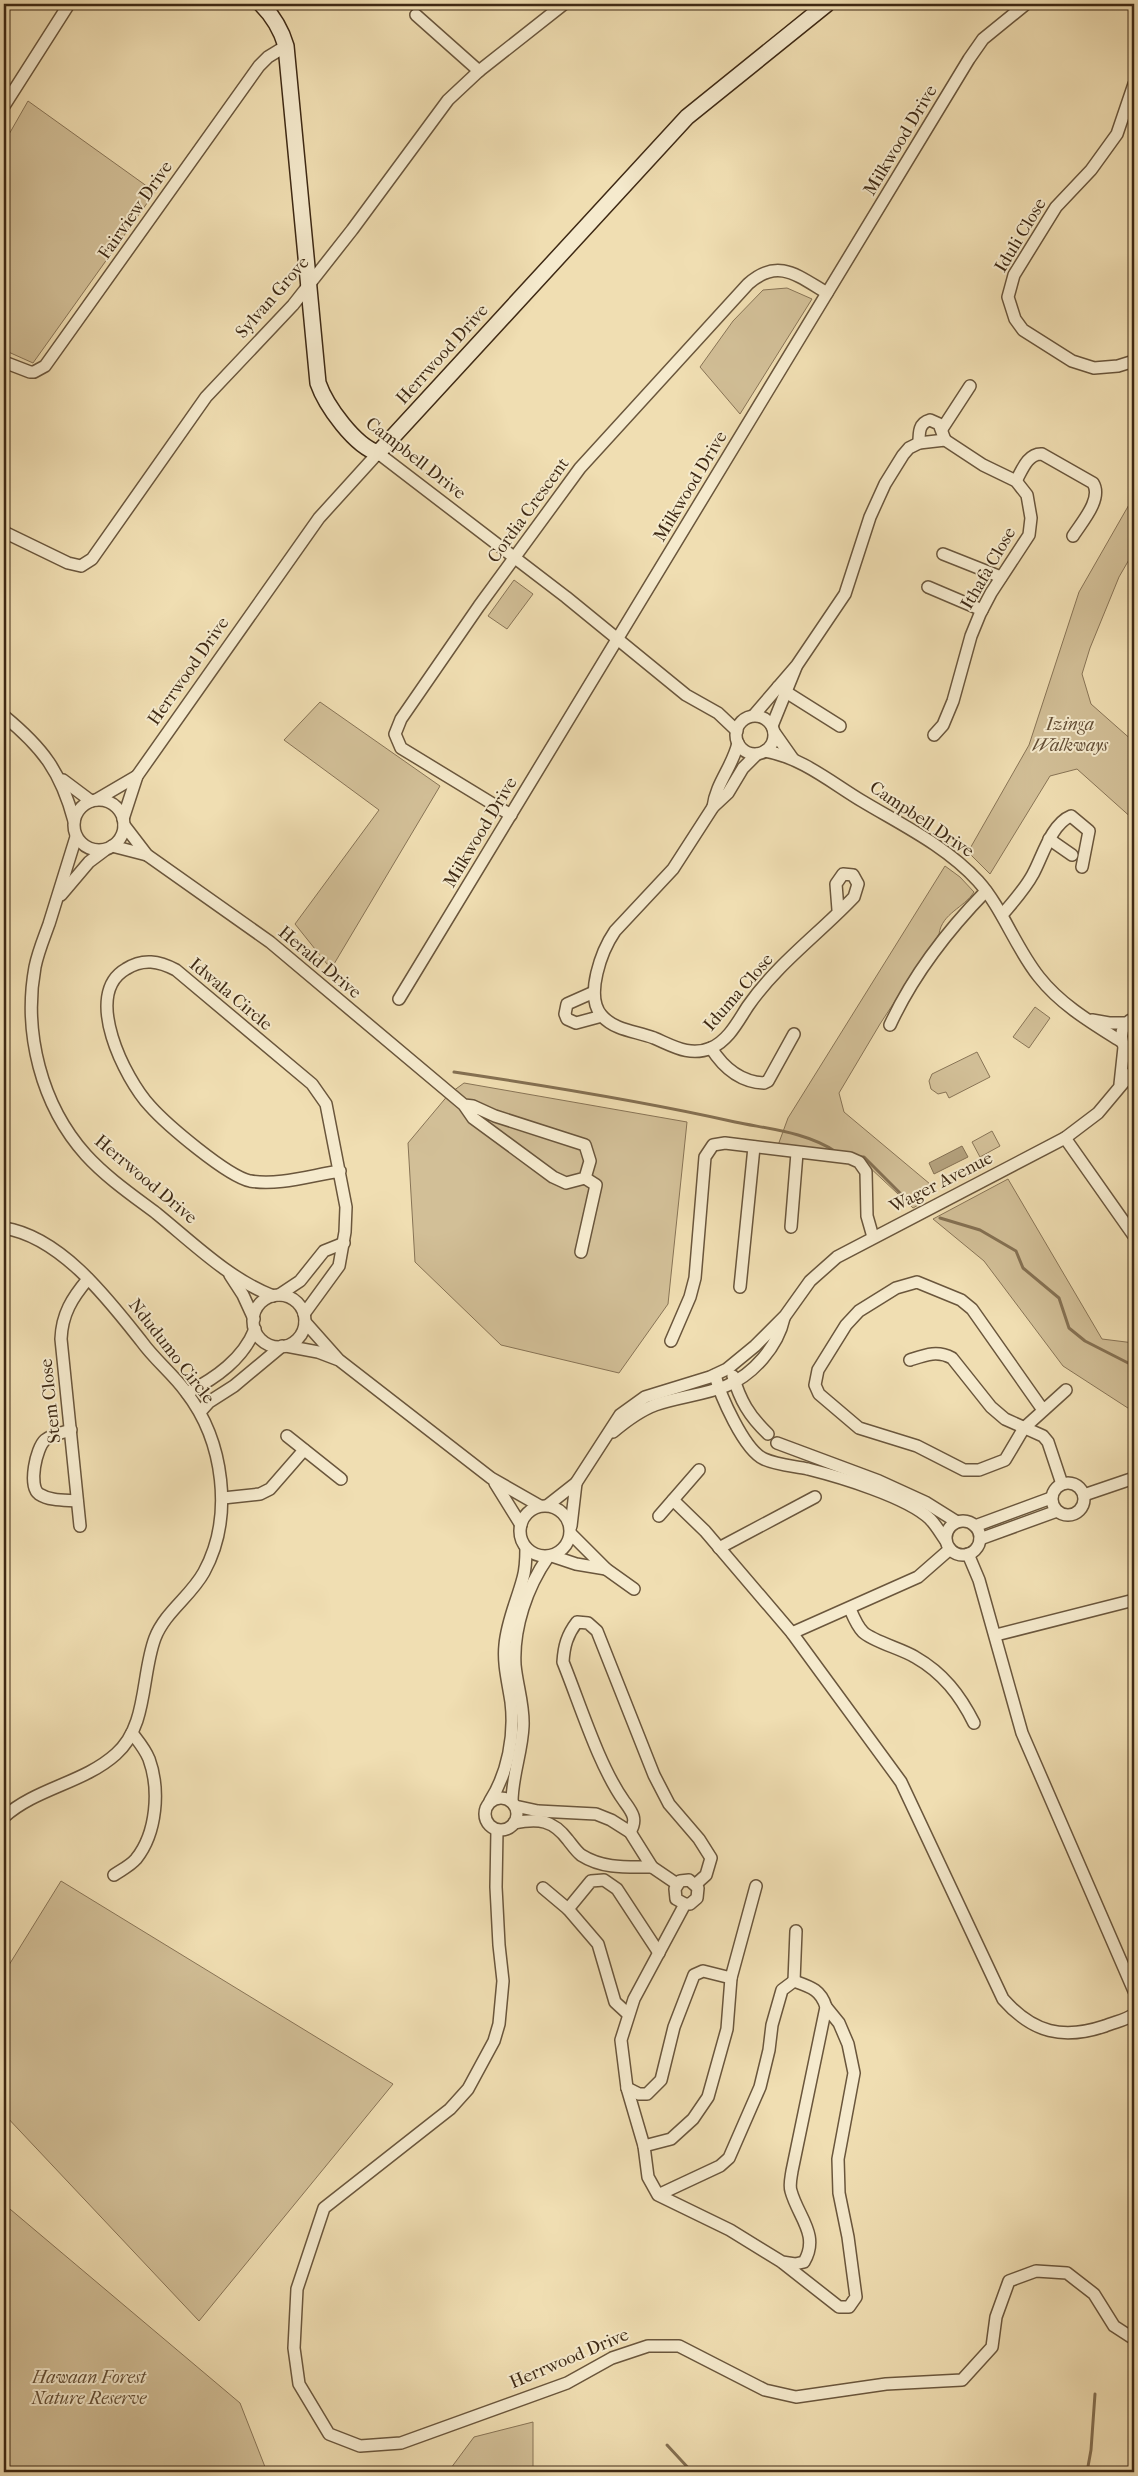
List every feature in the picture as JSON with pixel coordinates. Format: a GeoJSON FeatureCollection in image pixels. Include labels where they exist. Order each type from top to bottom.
{"type":"FeatureCollection","features":[{"type":"Feature","properties":{"kind":"street"},"geometry":{"type":"LineString","coordinates":[[4,106],[69,4]]}},
{"type":"Feature","properties":{"kind":"street","name":"Campbell Drive"},"geometry":{"type":"LineString","coordinates":[[261,4],[278,26],[286,46],[316,373],[321,392],[355,438],[365,448],[378,453],[566,597],[616,640],[686,695],[718,714]]}},
{"type":"Feature","properties":{"kind":"street","name":"Sylvan Grove"},"geometry":{"type":"LineString","coordinates":[[4,532],[68,564],[85,564],[92,559],[210,392],[308,286],[448,100],[479,71],[564,4]]}},
{"type":"Feature","properties":{"kind":"street","name":"Herrwood Drive"},"geometry":{"type":"LineString","coordinates":[[123,822],[137,776],[319,518],[687,117],[827,4]]}},
{"type":"Feature","properties":{"kind":"street","name":"Milkwood Drive"},"geometry":{"type":"LineString","coordinates":[[399,999],[976,48],[989,34],[1026,4]]}},
{"type":"Feature","properties":{"kind":"street"},"geometry":{"type":"LineString","coordinates":[[416,15],[479,71]]}},
{"type":"Feature","properties":{"kind":"street","name":"Fairview Drive"},"geometry":{"type":"LineString","coordinates":[[4,362],[30,372],[45,366],[259,66],[268,57],[286,46]]}},
{"type":"Feature","properties":{"kind":"street","name":"Iduli Close"},"geometry":{"type":"LineString","coordinates":[[1134,84],[1117,134],[1091,170],[1056,207],[1014,275],[1008,297],[1015,319],[1023,330],[1072,361],[1094,368],[1118,366],[1134,361]]}},
{"type":"Feature","properties":{"kind":"street","name":"Cordia Crescent"},"geometry":{"type":"LineString","coordinates":[[511,815],[401,748],[395,734],[401,719],[580,468],[756,277],[767,271],[788,271],[827,293]]}},
{"type":"Feature","properties":{"kind":"street"},"geometry":{"type":"LineString","coordinates":[[713,807],[718,786],[733,760],[737,737],[750,717],[782,689],[845,594],[870,517],[885,484],[903,455],[910,448],[944,435],[970,386]]}},
{"type":"Feature","properties":{"kind":"street"},"geometry":{"type":"LineString","coordinates":[[919,443],[920,426],[925,421],[935,421],[944,435],[984,465],[1016,481],[1030,458],[1037,454],[1042,454],[1071,469],[1096,488],[1096,495],[1088,512],[1073,536]]}},
{"type":"Feature","properties":{"kind":"street","name":"Ithafa Close"},"geometry":{"type":"LineString","coordinates":[[934,735],[948,714],[971,636],[982,610],[1029,535],[1031,507],[1027,494],[1016,481]]}},
{"type":"Feature","properties":{"kind":"street"},"geometry":{"type":"LineString","coordinates":[[943,554],[1001,577]]}},
{"type":"Feature","properties":{"kind":"street"},"geometry":{"type":"LineString","coordinates":[[928,587],[982,610]]}},
{"type":"Feature","properties":{"kind":"street"},"geometry":{"type":"LineString","coordinates":[[782,689],[840,726]]}},
{"type":"Feature","properties":{"kind":"street"},"geometry":{"type":"LineString","coordinates":[[594,992],[567,1004],[565,1014],[567,1019],[576,1022],[602,1016],[594,992],[599,967],[608,942],[615,931],[673,870],[713,807],[728,793],[743,768],[773,743],[782,689]]}},
{"type":"Feature","properties":{"kind":"street"},"geometry":{"type":"LineString","coordinates":[[718,714],[765,718],[793,759]]}},
{"type":"Feature","properties":{"kind":"street"},"geometry":{"type":"LineString","coordinates":[[718,714],[746,751],[761,752],[793,759]]}},
{"type":"Feature","properties":{"kind":"street"},"geometry":{"type":"LineString","coordinates":[[4,716],[36,744],[60,777],[71,788],[94,801],[110,803],[120,812],[123,822],[123,833],[109,848],[88,848],[76,837],[74,821],[60,777]]}},
{"type":"Feature","properties":{"kind":"street","name":"Campbell Drive"},"geometry":{"type":"LineString","coordinates":[[793,759],[946,852],[962,865],[986,891],[1038,976],[1064,1004],[1123,1045],[1134,1055]]}},
{"type":"Feature","properties":{"kind":"street","name":"Herrwood Drive"},"geometry":{"type":"LineString","coordinates":[[94,801],[137,776]]}},
{"type":"Feature","properties":{"kind":"street"},"geometry":{"type":"LineString","coordinates":[[74,821],[80,808],[94,801]]}},
{"type":"Feature","properties":{"kind":"street"},"geometry":{"type":"LineString","coordinates":[[1002,915],[1033,874],[1049,839],[1068,817],[1074,817],[1088,828],[1089,834],[1082,867]]}},
{"type":"Feature","properties":{"kind":"street","name":"Herald Drive"},"geometry":{"type":"LineString","coordinates":[[123,822],[147,855],[270,942],[464,1105],[473,1118],[553,1177],[566,1183],[585,1178],[590,1161],[585,1145],[495,1116],[473,1106],[464,1105]]}},
{"type":"Feature","properties":{"kind":"street","name":"Herrwood Drive"},"geometry":{"type":"LineString","coordinates":[[76,837],[36,965],[31,1005],[32,1025],[41,1072],[55,1110],[69,1133],[100,1170],[245,1283],[276,1296]]}},
{"type":"Feature","properties":{"kind":"street"},"geometry":{"type":"LineString","coordinates":[[1049,839],[1072,855]]}},
{"type":"Feature","properties":{"kind":"street","name":"Herrwood Drive"},"geometry":{"type":"LineString","coordinates":[[55,902],[74,878],[109,848]]}},
{"type":"Feature","properties":{"kind":"street","name":"Herald Drive"},"geometry":{"type":"LineString","coordinates":[[109,848],[147,855]]}},
{"type":"Feature","properties":{"kind":"street"},"geometry":{"type":"LineString","coordinates":[[890,1025],[899,1005],[937,948],[962,916],[986,891]]}},
{"type":"Feature","properties":{"kind":"street","name":"Iduma Close"},"geometry":{"type":"LineString","coordinates":[[602,1016],[624,1030],[651,1037],[685,1051],[711,1048],[730,1033],[763,986],[838,910]]}},
{"type":"Feature","properties":{"kind":"street","name":"Idwala Circle"},"geometry":{"type":"LineString","coordinates":[[305,1318],[339,1266],[344,1243],[346,1207],[340,1171],[326,1104],[321,1094],[306,1079],[176,970],[166,965],[144,961],[124,969],[116,977],[109,990],[106,1003],[112,1034],[128,1075],[150,1107],[226,1170],[248,1180],[276,1181],[340,1171]]}},
{"type":"Feature","properties":{"kind":"street"},"geometry":{"type":"LineString","coordinates":[[1088,1020],[1109,1023],[1131,1021]]}},
{"type":"Feature","properties":{"kind":"street"},"geometry":{"type":"LineString","coordinates":[[1120,1086],[1122,1032],[1131,1021]]}},
{"type":"Feature","properties":{"kind":"street"},"geometry":{"type":"LineString","coordinates":[[711,1048],[725,1068],[746,1078],[764,1083],[768,1081],[794,1034]]}},
{"type":"Feature","properties":{"kind":"street","name":"Wager Avenue"},"geometry":{"type":"LineString","coordinates":[[607,1437],[620,1415],[645,1397],[715,1375],[730,1367],[755,1346],[784,1316],[802,1290],[821,1269],[837,1257],[1065,1138],[1098,1113],[1134,1070]]}},
{"type":"Feature","properties":{"kind":"street"},"geometry":{"type":"LineString","coordinates":[[1065,1138],[1134,1236]]}},
{"type":"Feature","properties":{"kind":"street"},"geometry":{"type":"LineString","coordinates":[[671,1341],[694,1283],[707,1152],[718,1143],[850,1158],[864,1167],[867,1180],[867,1216],[873,1237]]}},
{"type":"Feature","properties":{"kind":"street"},"geometry":{"type":"LineString","coordinates":[[740,1286],[754,1147]]}},
{"type":"Feature","properties":{"kind":"street"},"geometry":{"type":"LineString","coordinates":[[791,1227],[797,1153]]}},
{"type":"Feature","properties":{"kind":"street"},"geometry":{"type":"LineString","coordinates":[[581,1252],[596,1185],[585,1178]]}},
{"type":"Feature","properties":{"kind":"street","name":"Ndudumo Circle"},"geometry":{"type":"LineString","coordinates":[[4,1228],[24,1233],[43,1242],[88,1279],[106,1297],[144,1345],[187,1393],[200,1412],[210,1439],[222,1498],[219,1535],[212,1556],[203,1575],[167,1618],[157,1634],[150,1653],[139,1716],[126,1744],[106,1762],[25,1801],[4,1817]]}},
{"type":"Feature","properties":{"kind":"street"},"geometry":{"type":"LineString","coordinates":[[187,1393],[207,1382],[240,1356],[254,1324],[258,1307],[264,1300],[276,1296],[300,1281],[324,1251],[344,1243]]}},
{"type":"Feature","properties":{"kind":"street","name":"Herrwood Drive"},"geometry":{"type":"LineString","coordinates":[[227,1269],[243,1295],[254,1324]]}},
{"type":"Feature","properties":{"kind":"street","name":"Stem Close"},"geometry":{"type":"LineString","coordinates":[[80,1526],[62,1355],[62,1328],[68,1306],[88,1279]]}},
{"type":"Feature","properties":{"kind":"street"},"geometry":{"type":"LineString","coordinates":[[1043,1410],[972,1309],[961,1300],[917,1282],[896,1288],[859,1312],[846,1325],[818,1370],[815,1385],[819,1394],[859,1428],[917,1446],[964,1470],[979,1470],[1005,1460],[1024,1428],[1066,1390]]}},
{"type":"Feature","properties":{"kind":"street"},"geometry":{"type":"LineString","coordinates":[[276,1296],[295,1301],[305,1318],[340,1360],[491,1478],[544,1506],[562,1512],[571,1530],[606,1569],[634,1589]]}},
{"type":"Feature","properties":{"kind":"street","name":"Wager Avenue"},"geometry":{"type":"LineString","coordinates":[[607,1437],[628,1420],[654,1406],[718,1388],[734,1381],[755,1365],[770,1350],[778,1336],[784,1316]]}},
{"type":"Feature","properties":{"kind":"street"},"geometry":{"type":"LineString","coordinates":[[200,1412],[209,1402],[234,1386],[284,1346],[300,1337],[305,1318]]}},
{"type":"Feature","properties":{"kind":"street"},"geometry":{"type":"LineString","coordinates":[[254,1324],[261,1340],[268,1345],[318,1352],[340,1360]]}},
{"type":"Feature","properties":{"kind":"street"},"geometry":{"type":"LineString","coordinates":[[910,1360],[934,1353],[943,1353],[952,1358],[991,1407],[1005,1419],[1043,1436],[1048,1442],[1062,1484]]}},
{"type":"Feature","properties":{"kind":"street"},"geometry":{"type":"LineString","coordinates":[[730,1367],[738,1395],[756,1422],[768,1434]]}},
{"type":"Feature","properties":{"kind":"street"},"geometry":{"type":"LineString","coordinates":[[715,1375],[718,1388],[749,1446],[763,1458],[875,1489],[931,1519],[948,1545],[958,1554],[968,1554],[976,1548],[980,1539],[975,1526],[967,1521],[957,1522],[949,1527],[948,1545],[918,1577],[792,1633]]}},
{"type":"Feature","properties":{"kind":"street"},"geometry":{"type":"LineString","coordinates":[[71,1430],[52,1436],[41,1445],[33,1483],[35,1490],[48,1498],[77,1501]]}},
{"type":"Feature","properties":{"kind":"street"},"geometry":{"type":"LineString","coordinates":[[287,1436],[341,1479]]}},
{"type":"Feature","properties":{"kind":"street"},"geometry":{"type":"LineString","coordinates":[[520,1525],[528,1512],[544,1506],[576,1483],[607,1437]]}},
{"type":"Feature","properties":{"kind":"street"},"geometry":{"type":"LineString","coordinates":[[777,1443],[879,1481],[925,1502],[957,1522]]}},
{"type":"Feature","properties":{"kind":"street"},"geometry":{"type":"LineString","coordinates":[[222,1498],[260,1494],[270,1490],[304,1450]]}},
{"type":"Feature","properties":{"kind":"street"},"geometry":{"type":"LineString","coordinates":[[659,1516],[698,1470]]}},
{"type":"Feature","properties":{"kind":"street"},"geometry":{"type":"LineString","coordinates":[[491,1478],[501,1490],[520,1525],[522,1541],[532,1553],[606,1569]]}},
{"type":"Feature","properties":{"kind":"street"},"geometry":{"type":"LineString","coordinates":[[1084,1495],[1134,1478]]}},
{"type":"Feature","properties":{"kind":"street"},"geometry":{"type":"LineString","coordinates":[[514,1824],[517,1815],[512,1786],[523,1727],[515,1667],[516,1635],[533,1579],[550,1556],[565,1548],[571,1530],[576,1483]]}},
{"type":"Feature","properties":{"kind":"street"},"geometry":{"type":"LineString","coordinates":[[1062,1484],[1076,1484],[1084,1495],[1084,1504],[1078,1512],[1065,1515],[1057,1511],[1051,1498],[1054,1489],[1062,1484]]}},
{"type":"Feature","properties":{"kind":"street"},"geometry":{"type":"LineString","coordinates":[[719,1548],[814,1497]]}},
{"type":"Feature","properties":{"kind":"street"},"geometry":{"type":"LineString","coordinates":[[975,1526],[1051,1498]]}},
{"type":"Feature","properties":{"kind":"street"},"geometry":{"type":"LineString","coordinates":[[673,1500],[705,1531],[792,1633],[901,1782],[1003,2000],[1023,2018],[1051,2032],[1077,2033],[1088,2031],[1134,2014]]}},
{"type":"Feature","properties":{"kind":"street"},"geometry":{"type":"LineString","coordinates":[[980,1539],[1057,1511]]}},
{"type":"Feature","properties":{"kind":"street"},"geometry":{"type":"LineString","coordinates":[[526,1548],[523,1580],[509,1617],[504,1647],[504,1664],[512,1710],[512,1734],[502,1780],[485,1809],[485,1818],[489,1826],[498,1830],[507,1829],[514,1824],[533,1820],[558,1827],[579,1854],[596,1862],[615,1868],[652,1867]]}},
{"type":"Feature","properties":{"kind":"street"},"geometry":{"type":"LineString","coordinates":[[968,1554],[979,1580],[996,1634],[1022,1733],[1134,1991]]}},
{"type":"Feature","properties":{"kind":"street"},"geometry":{"type":"LineString","coordinates":[[996,1634],[1134,1600]]}},
{"type":"Feature","properties":{"kind":"street"},"geometry":{"type":"LineString","coordinates":[[850,1608],[858,1626],[869,1637],[910,1654],[940,1675],[962,1700],[974,1723]]}},
{"type":"Feature","properties":{"kind":"street"},"geometry":{"type":"LineString","coordinates":[[630,1832],[635,1824],[634,1816],[611,1780],[563,1662],[564,1647],[570,1631],[577,1622],[588,1623],[597,1631],[654,1775],[669,1804],[699,1839],[710,1858],[706,1875],[696,1884]]}},
{"type":"Feature","properties":{"kind":"street"},"geometry":{"type":"LineString","coordinates":[[114,1875],[130,1865],[142,1850],[152,1823],[155,1806],[154,1780],[149,1758],[132,1733]]}},
{"type":"Feature","properties":{"kind":"street"},"geometry":{"type":"LineString","coordinates":[[490,1801],[499,1798],[538,1811],[596,1814],[624,1826],[630,1832],[652,1867],[677,1884]]}},
{"type":"Feature","properties":{"kind":"street","name":"Herrwood Drive"},"geometry":{"type":"LineString","coordinates":[[498,1830],[496,1887],[498,1945],[504,1980],[499,2024],[494,2041],[468,2089],[450,2109],[413,2140],[324,2208],[297,2289],[294,2348],[299,2384],[328,2434],[360,2446],[401,2444],[568,2383],[612,2358],[648,2346],[679,2346],[765,2390],[796,2397],[886,2384],[962,2380],[992,2347],[996,2317],[1009,2280],[1036,2271],[1067,2273],[1094,2294],[1114,2326],[1134,2339]]}},
{"type":"Feature","properties":{"kind":"street"},"geometry":{"type":"LineString","coordinates":[[568,1909],[591,1881],[604,1880],[617,1889],[659,1952]]}},
{"type":"Feature","properties":{"kind":"street"},"geometry":{"type":"LineString","coordinates":[[685,1880],[696,1884],[699,1893],[698,1898],[690,1904],[680,1903],[674,1894],[677,1884],[685,1880]]}},
{"type":"Feature","properties":{"kind":"street"},"geometry":{"type":"LineString","coordinates":[[644,2146],[671,2139],[692,2119],[708,2097],[727,2029],[731,1978],[756,1886]]}},
{"type":"Feature","properties":{"kind":"street"},"geometry":{"type":"LineString","coordinates":[[543,1888],[568,1909],[598,1944],[615,2002],[628,2014]]}},
{"type":"Feature","properties":{"kind":"street"},"geometry":{"type":"LineString","coordinates":[[686,1904],[628,2014],[622,2040],[627,2088],[644,2146],[648,2177],[658,2195],[730,2230],[782,2262],[840,2306],[849,2307],[856,2297],[848,2237],[839,2193],[838,2159],[854,2073],[848,2044],[839,2023],[826,2007],[823,1996],[814,1988],[794,1981]]}},
{"type":"Feature","properties":{"kind":"street"},"geometry":{"type":"LineString","coordinates":[[794,1981],[796,1931]]}},
{"type":"Feature","properties":{"kind":"street"},"geometry":{"type":"LineString","coordinates":[[627,2088],[639,2094],[647,2094],[661,2080],[674,2026],[694,1975],[703,1971],[731,1978]]}},
{"type":"Feature","properties":{"kind":"street"},"geometry":{"type":"LineString","coordinates":[[658,2195],[720,2166],[729,2158],[760,2087],[769,2050],[772,2024],[782,1990],[794,1981]]}},
{"type":"Feature","properties":{"kind":"street"},"geometry":{"type":"LineString","coordinates":[[782,2262],[795,2264],[804,2262],[812,2242],[790,2189],[792,2171],[826,2007]]}},
{"type":"Feature","properties":{"kind":"green space"},"geometry":{"type":"Polygon","coordinates":[[[28,101],[155,192],[33,363],[4,350],[4,143],[28,101]]]}},
{"type":"Feature","properties":{"kind":"green space"},"geometry":{"type":"Polygon","coordinates":[[[787,288],[812,299],[740,414],[700,367],[733,321],[763,290],[787,288]]]}},
{"type":"Feature","properties":{"kind":"green space","name":"Izinga Walkways"},"geometry":{"type":"Polygon","coordinates":[[[1134,496],[1134,551],[1119,577],[1090,648],[1082,674],[1091,704],[1134,742],[1134,820],[1077,769],[1050,776],[990,874],[968,852],[1029,745],[1079,592],[1134,496]]]}},
{"type":"Feature","properties":{"kind":"green space"},"geometry":{"type":"Polygon","coordinates":[[[514,580],[533,594],[507,629],[488,616],[514,580]]]}},
{"type":"Feature","properties":{"kind":"green space"},"geometry":{"type":"Polygon","coordinates":[[[320,702],[440,786],[331,969],[295,924],[379,810],[284,740],[320,702]]]}},
{"type":"Feature","properties":{"kind":"green space"},"geometry":{"type":"Polygon","coordinates":[[[945,866],[960,877],[974,892],[970,898],[944,921],[939,934],[880,1024],[839,1093],[844,1112],[930,1184],[919,1190],[925,1201],[913,1208],[867,1165],[777,1148],[788,1118],[945,866]]]}},
{"type":"Feature","properties":{"kind":"green space"},"geometry":{"type":"Polygon","coordinates":[[[1035,1007],[1050,1018],[1029,1048],[1013,1037],[1035,1007]]]}},
{"type":"Feature","properties":{"kind":"green space"},"geometry":{"type":"Polygon","coordinates":[[[977,1052],[990,1077],[949,1098],[946,1092],[938,1094],[931,1089],[929,1081],[932,1074],[977,1052]]]}},
{"type":"Feature","properties":{"kind":"green space"},"geometry":{"type":"Polygon","coordinates":[[[464,1083],[687,1122],[668,1304],[619,1373],[501,1345],[415,1262],[408,1143],[449,1094],[464,1083]]]}},
{"type":"Feature","properties":{"kind":"green space"},"geometry":{"type":"Polygon","coordinates":[[[992,1131],[1000,1146],[980,1157],[972,1142],[992,1131]]]}},
{"type":"Feature","properties":{"kind":"green space"},"geometry":{"type":"Polygon","coordinates":[[[1008,1179],[1102,1339],[1134,1343],[1134,1412],[1063,1366],[984,1261],[933,1219],[1008,1179]]]}},
{"type":"Feature","properties":{"kind":"green space"},"geometry":{"type":"Polygon","coordinates":[[[61,1881],[393,2084],[199,2321],[4,2114],[4,1973],[61,1881]]]}},
{"type":"Feature","properties":{"kind":"green space","name":"Hawaan Forest Nature Reserve"},"geometry":{"type":"Polygon","coordinates":[[[4,2204],[240,2403],[267,2472],[4,2472],[4,2204]]]}},
{"type":"Feature","properties":{"kind":"green space"},"geometry":{"type":"Polygon","coordinates":[[[533,2422],[533,2472],[448,2472],[474,2437],[533,2422]]]}},
{"type":"Feature","properties":{"kind":"shaded area"},"geometry":{"type":"Polygon","coordinates":[[[962,1146],[968,1157],[934,1174],[929,1163],[962,1146]]]}},
{"type":"Feature","properties":{"kind":"waterway"},"geometry":{"type":"LineString","coordinates":[[454,1072],[560,1088],[774,1129],[813,1140],[836,1152]]}},
{"type":"Feature","properties":{"kind":"waterway"},"geometry":{"type":"LineString","coordinates":[[859,1157],[864,1157],[910,1203]]}},
{"type":"Feature","properties":{"kind":"waterway"},"geometry":{"type":"LineString","coordinates":[[940,1218],[980,1230],[1016,1251],[1023,1268],[1059,1298],[1069,1328],[1085,1341],[1134,1366]]}},
{"type":"Feature","properties":{"kind":"waterway"},"geometry":{"type":"LineString","coordinates":[[1087,2472],[1091,2450],[1095,2394]]}},
{"type":"Feature","properties":{"kind":"waterway"},"geometry":{"type":"LineString","coordinates":[[667,2445],[692,2472]]}}]}
